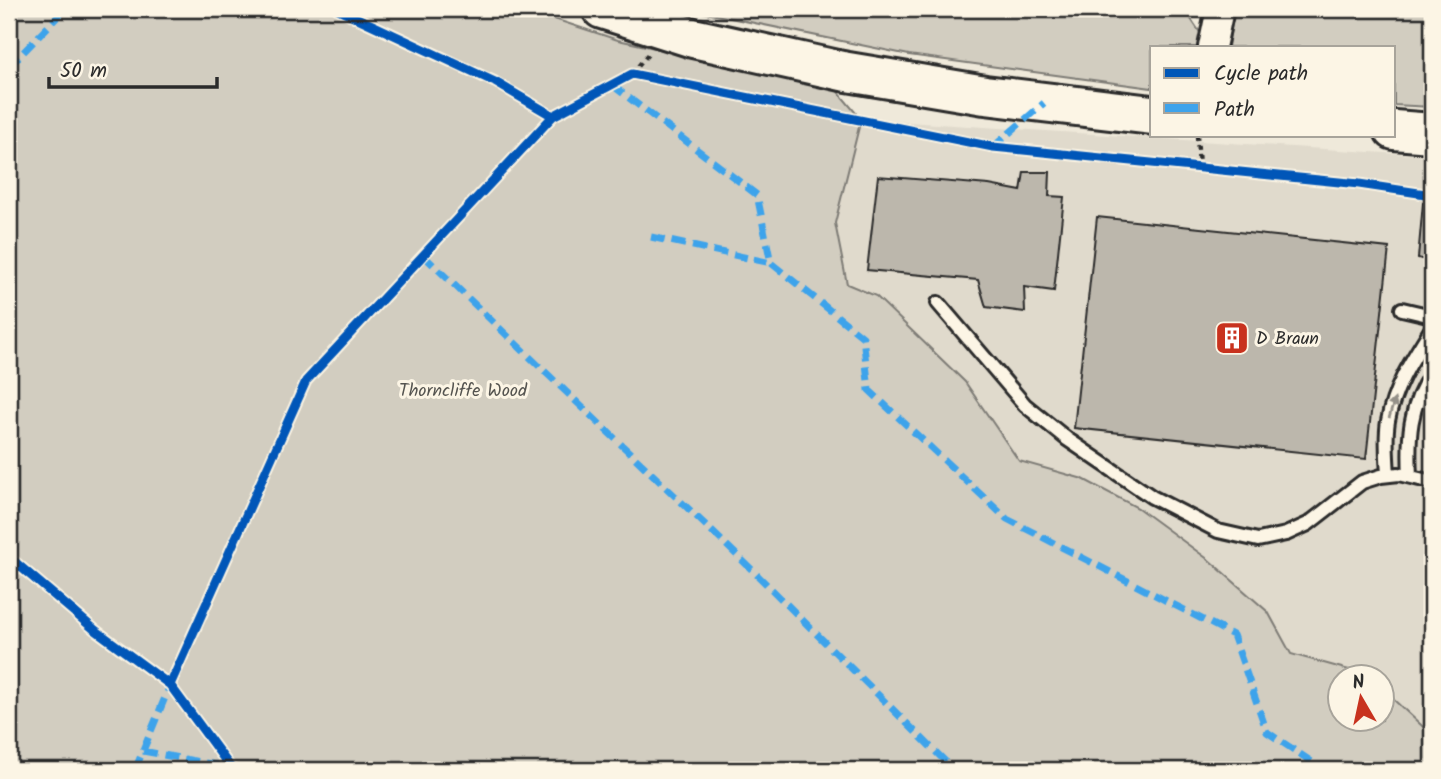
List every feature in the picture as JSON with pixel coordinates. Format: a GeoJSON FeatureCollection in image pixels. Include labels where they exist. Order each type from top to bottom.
{"type":"FeatureCollection","features":[{"type":"Feature","properties":{"kind":"highway"},"geometry":{"type":"LineString","coordinates":[[602,9],[693,38],[842,71],[985,95],[1150,115]]}},
{"type":"Feature","properties":{"kind":"highway"},"geometry":{"type":"LineString","coordinates":[[1396,130],[1432,132]]}},
{"type":"Feature","properties":{"kind":"street"},"geometry":{"type":"LineString","coordinates":[[1212,46],[1220,9]]}},
{"type":"Feature","properties":{"kind":"lane"},"geometry":{"type":"LineString","coordinates":[[938,303],[1025,405],[1067,439],[1152,497],[1219,531],[1258,540],[1286,534],[1308,524],[1362,482],[1399,474],[1432,482]]}},
{"type":"Feature","properties":{"kind":"lane"},"geometry":{"type":"LineString","coordinates":[[1402,309],[1432,316]]}},
{"type":"Feature","properties":{"kind":"lane"},"geometry":{"type":"LineString","coordinates":[[1388,475],[1387,433],[1391,406],[1411,362],[1432,328]]}},
{"type":"Feature","properties":{"kind":"lane"},"geometry":{"type":"LineString","coordinates":[[1410,476],[1410,421],[1418,398],[1432,373]]}},
{"type":"Feature","properties":{"kind":"path"},"geometry":{"type":"LineString","coordinates":[[1197,136],[1199,168]]}},
{"type":"Feature","properties":{"kind":"shaded area"},"geometry":{"type":"Polygon","coordinates":[[[861,119],[1432,156],[1432,735],[1396,702],[1396,664],[1326,664],[1291,654],[1268,612],[1209,560],[1138,508],[1083,479],[1019,461],[965,382],[876,296],[847,284],[835,223],[861,119]]]}},
{"type":"Feature","properties":{"kind":"green space","name":"Thorncliffe Wood"},"geometry":{"type":"Polygon","coordinates":[[[9,9],[524,9],[618,40],[834,87],[861,119],[835,223],[847,284],[876,296],[965,382],[1019,461],[1083,479],[1138,508],[1209,560],[1268,612],[1291,654],[1327,664],[1326,734],[1396,734],[1396,702],[1432,735],[1432,770],[9,770],[9,9]]]}},
{"type":"Feature","properties":{"kind":"green space"},"geometry":{"type":"Polygon","coordinates":[[[687,9],[1194,9],[1191,19],[1203,37],[1200,46],[1150,46],[1150,88],[909,55],[687,9]]]}},
{"type":"Feature","properties":{"kind":"green space"},"geometry":{"type":"Polygon","coordinates":[[[1234,9],[1432,9],[1432,107],[1396,105],[1396,46],[1228,46],[1234,9]]]}},
{"type":"Feature","properties":{"kind":"building"},"geometry":{"type":"Polygon","coordinates":[[[1024,172],[1050,172],[1049,196],[1064,197],[1054,291],[1024,287],[1025,312],[986,307],[978,280],[867,270],[878,176],[989,185],[1021,191],[1024,172]]]}},
{"type":"Feature","properties":{"kind":"building"},"geometry":{"type":"Polygon","coordinates":[[[1423,203],[1432,205],[1432,262],[1418,258],[1423,203]]]}},
{"type":"Feature","properties":{"kind":"building","name":"D Braun"},"geometry":{"type":"Polygon","coordinates":[[[1097,217],[1389,248],[1366,459],[1074,428],[1097,217]]]}},
{"type":"Feature","properties":{"kind":"marked path"},"geometry":{"type":"LineString","coordinates":[[9,67],[65,9]]}},
{"type":"Feature","properties":{"kind":"marked path"},"geometry":{"type":"LineString","coordinates":[[612,85],[757,195],[771,263],[863,337],[869,390],[1007,519],[1233,635],[1267,732],[1324,770]]}},
{"type":"Feature","properties":{"kind":"marked path"},"geometry":{"type":"LineString","coordinates":[[993,147],[1044,103]]}},
{"type":"Feature","properties":{"kind":"marked path"},"geometry":{"type":"LineString","coordinates":[[651,237],[771,263]]}},
{"type":"Feature","properties":{"kind":"marked path"},"geometry":{"type":"LineString","coordinates":[[423,255],[742,560],[954,770]]}},
{"type":"Feature","properties":{"kind":"marked path"},"geometry":{"type":"LineString","coordinates":[[135,770],[171,683]]}},
{"type":"Feature","properties":{"kind":"marked path"},"geometry":{"type":"LineString","coordinates":[[143,751],[231,768]]}},
{"type":"Feature","properties":{"kind":"cycle path"},"geometry":{"type":"LineString","coordinates":[[338,9],[495,82],[553,116]]}},
{"type":"Feature","properties":{"kind":"cycle path"},"geometry":{"type":"LineString","coordinates":[[170,685],[306,381],[553,116],[632,74],[993,147],[1359,184],[1432,195]]}},
{"type":"Feature","properties":{"kind":"cycle path"},"geometry":{"type":"LineString","coordinates":[[9,557],[94,629],[170,685],[235,770]]}},
{"type":"Feature","properties":{"kind":"place","name":"D Braun"},"geometry":{"type":"Point","coordinates":[1232,338]}}]}
